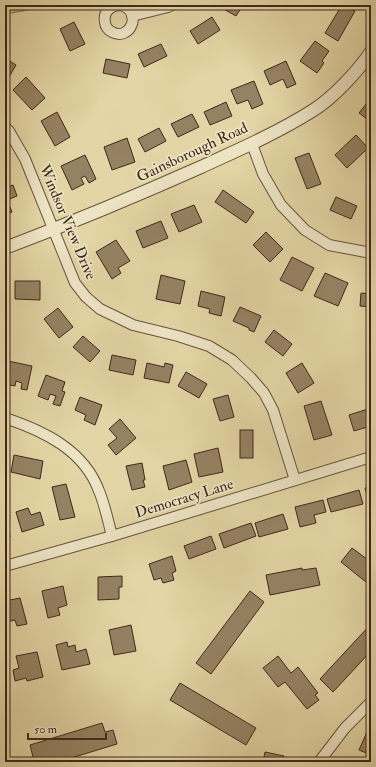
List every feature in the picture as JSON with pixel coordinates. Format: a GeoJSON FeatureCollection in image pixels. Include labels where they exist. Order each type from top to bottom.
{"type":"FeatureCollection","features":[{"type":"Feature","properties":{"kind":"street"},"geometry":{"type":"LineString","coordinates":[[119,5],[128,8],[132,16],[132,25],[126,31],[118,34],[109,30],[105,23],[105,14],[111,7],[119,5]]}},
{"type":"Feature","properties":{"kind":"street"},"geometry":{"type":"LineString","coordinates":[[132,16],[172,5]]}},
{"type":"Feature","properties":{"kind":"street","name":"Gainsborough Road"},"geometry":{"type":"LineString","coordinates":[[5,248],[55,230],[152,189],[252,144],[312,111],[333,94],[357,70],[371,52]]}},
{"type":"Feature","properties":{"kind":"street","name":"Windsor View Drive"},"geometry":{"type":"LineString","coordinates":[[5,127],[9,131],[25,159],[76,282],[86,298],[100,309],[133,325],[178,336],[209,346],[232,360],[264,393],[273,410],[295,480]]}},
{"type":"Feature","properties":{"kind":"street"},"geometry":{"type":"LineString","coordinates":[[252,144],[263,174],[281,205],[305,230],[329,244],[371,253]]}},
{"type":"Feature","properties":{"kind":"street"},"geometry":{"type":"LineString","coordinates":[[5,418],[20,423],[57,440],[72,451],[90,474],[99,490],[112,536]]}},
{"type":"Feature","properties":{"kind":"street","name":"Democracy Lane"},"geometry":{"type":"LineString","coordinates":[[5,566],[112,536],[371,457]]}},
{"type":"Feature","properties":{"kind":"street"},"geometry":{"type":"LineString","coordinates":[[319,762],[345,728],[371,702]]}},
{"type":"Feature","properties":{"kind":"shaded area"},"geometry":{"type":"Polygon","coordinates":[[[5,5],[31,5],[28,10],[5,14],[5,5]]]}},
{"type":"Feature","properties":{"kind":"building"},"geometry":{"type":"Polygon","coordinates":[[[63,5],[74,5],[71,10],[63,5]]]}},
{"type":"Feature","properties":{"kind":"building"},"geometry":{"type":"Polygon","coordinates":[[[224,5],[243,5],[236,16],[222,8],[224,5]]]}},
{"type":"Feature","properties":{"kind":"building"},"geometry":{"type":"Polygon","coordinates":[[[342,5],[345,5],[355,11],[338,41],[325,33],[342,5]]]}},
{"type":"Feature","properties":{"kind":"building"},"geometry":{"type":"Polygon","coordinates":[[[212,17],[220,30],[198,44],[190,31],[212,17]]]}},
{"type":"Feature","properties":{"kind":"building"},"geometry":{"type":"Polygon","coordinates":[[[74,22],[85,44],[70,51],[60,29],[74,22]]]}},
{"type":"Feature","properties":{"kind":"building"},"geometry":{"type":"Polygon","coordinates":[[[315,41],[329,51],[322,61],[324,63],[317,73],[300,61],[315,41]]]}},
{"type":"Feature","properties":{"kind":"building"},"geometry":{"type":"Polygon","coordinates":[[[161,44],[167,56],[144,67],[138,54],[161,44]]]}},
{"type":"Feature","properties":{"kind":"building"},"geometry":{"type":"Polygon","coordinates":[[[5,58],[16,65],[6,82],[5,82],[5,58]]]}},
{"type":"Feature","properties":{"kind":"building"},"geometry":{"type":"Polygon","coordinates":[[[106,59],[130,64],[127,78],[103,73],[106,59]]]}},
{"type":"Feature","properties":{"kind":"building"},"geometry":{"type":"Polygon","coordinates":[[[286,61],[296,84],[287,88],[283,79],[270,85],[264,71],[286,61]]]}},
{"type":"Feature","properties":{"kind":"building"},"geometry":{"type":"Polygon","coordinates":[[[26,77],[45,98],[32,110],[13,90],[26,77]]]}},
{"type":"Feature","properties":{"kind":"building"},"geometry":{"type":"Polygon","coordinates":[[[254,81],[263,104],[252,109],[248,100],[237,104],[231,90],[254,81]]]}},
{"type":"Feature","properties":{"kind":"building"},"geometry":{"type":"Polygon","coordinates":[[[226,102],[232,116],[210,125],[204,112],[226,102]]]}},
{"type":"Feature","properties":{"kind":"building"},"geometry":{"type":"Polygon","coordinates":[[[366,104],[371,108],[371,122],[359,113],[366,104]]]}},
{"type":"Feature","properties":{"kind":"building"},"geometry":{"type":"Polygon","coordinates":[[[57,112],[70,137],[55,146],[41,121],[57,112]]]}},
{"type":"Feature","properties":{"kind":"building"},"geometry":{"type":"Polygon","coordinates":[[[192,114],[199,127],[178,137],[171,124],[192,114]]]}},
{"type":"Feature","properties":{"kind":"building"},"geometry":{"type":"Polygon","coordinates":[[[159,128],[166,141],[145,152],[138,139],[159,128]]]}},
{"type":"Feature","properties":{"kind":"building"},"geometry":{"type":"Polygon","coordinates":[[[356,135],[368,148],[347,168],[335,155],[356,135]]]}},
{"type":"Feature","properties":{"kind":"building"},"geometry":{"type":"Polygon","coordinates":[[[127,138],[135,162],[112,170],[104,147],[127,138]]]}},
{"type":"Feature","properties":{"kind":"building"},"geometry":{"type":"Polygon","coordinates":[[[309,153],[321,184],[307,189],[295,158],[309,153]]]}},
{"type":"Feature","properties":{"kind":"building"},"geometry":{"type":"Polygon","coordinates":[[[85,155],[96,179],[89,183],[85,176],[81,178],[84,184],[72,190],[61,166],[85,155]]]}},
{"type":"Feature","properties":{"kind":"building"},"geometry":{"type":"Polygon","coordinates":[[[13,185],[17,196],[7,200],[12,212],[5,215],[5,188],[13,185]]]}},
{"type":"Feature","properties":{"kind":"building"},"geometry":{"type":"Polygon","coordinates":[[[223,190],[254,212],[246,223],[215,202],[223,190]]]}},
{"type":"Feature","properties":{"kind":"building"},"geometry":{"type":"Polygon","coordinates":[[[336,197],[357,206],[351,219],[330,210],[336,197]]]}},
{"type":"Feature","properties":{"kind":"building"},"geometry":{"type":"Polygon","coordinates":[[[194,205],[202,222],[179,232],[171,214],[194,205]]]}},
{"type":"Feature","properties":{"kind":"building"},"geometry":{"type":"Polygon","coordinates":[[[161,221],[168,238],[143,248],[136,231],[161,221]]]}},
{"type":"Feature","properties":{"kind":"building"},"geometry":{"type":"Polygon","coordinates":[[[266,232],[283,249],[270,262],[253,245],[266,232]]]}},
{"type":"Feature","properties":{"kind":"building"},"geometry":{"type":"Polygon","coordinates":[[[116,240],[130,261],[118,268],[121,273],[112,279],[96,252],[116,240]]]}},
{"type":"Feature","properties":{"kind":"building"},"geometry":{"type":"Polygon","coordinates":[[[292,257],[314,268],[302,291],[280,280],[292,257]]]}},
{"type":"Feature","properties":{"kind":"building"},"geometry":{"type":"Polygon","coordinates":[[[325,273],[348,283],[338,306],[314,296],[325,273]]]}},
{"type":"Feature","properties":{"kind":"building"},"geometry":{"type":"Polygon","coordinates":[[[161,275],[185,281],[180,304],[156,299],[161,275]]]}},
{"type":"Feature","properties":{"kind":"building"},"geometry":{"type":"Polygon","coordinates":[[[15,281],[40,281],[40,300],[15,299],[15,281]]]}},
{"type":"Feature","properties":{"kind":"building"},"geometry":{"type":"Polygon","coordinates":[[[201,291],[225,297],[221,316],[209,313],[210,309],[198,306],[201,291]]]}},
{"type":"Feature","properties":{"kind":"building"},"geometry":{"type":"Polygon","coordinates":[[[361,293],[371,294],[371,307],[360,306],[361,293]]]}},
{"type":"Feature","properties":{"kind":"building"},"geometry":{"type":"Polygon","coordinates":[[[240,307],[261,316],[254,332],[249,330],[249,328],[233,321],[240,307]]]}},
{"type":"Feature","properties":{"kind":"building"},"geometry":{"type":"Polygon","coordinates":[[[58,308],[73,327],[59,338],[44,319],[58,308]]]}},
{"type":"Feature","properties":{"kind":"building"},"geometry":{"type":"Polygon","coordinates":[[[274,330],[292,344],[283,356],[265,342],[274,330]]]}},
{"type":"Feature","properties":{"kind":"building"},"geometry":{"type":"Polygon","coordinates":[[[83,336],[100,351],[90,362],[73,347],[83,336]]]}},
{"type":"Feature","properties":{"kind":"building"},"geometry":{"type":"Polygon","coordinates":[[[112,355],[136,360],[133,375],[109,370],[112,355]]]}},
{"type":"Feature","properties":{"kind":"building"},"geometry":{"type":"Polygon","coordinates":[[[8,361],[32,366],[27,390],[21,389],[22,383],[16,381],[15,386],[5,384],[8,361]]]}},
{"type":"Feature","properties":{"kind":"building"},"geometry":{"type":"Polygon","coordinates":[[[147,363],[164,367],[165,363],[173,365],[169,383],[144,378],[147,363]]]}},
{"type":"Feature","properties":{"kind":"building"},"geometry":{"type":"Polygon","coordinates":[[[302,363],[314,383],[298,393],[286,373],[302,363]]]}},
{"type":"Feature","properties":{"kind":"building"},"geometry":{"type":"Polygon","coordinates":[[[186,372],[207,384],[199,398],[178,386],[186,372]]]}},
{"type":"Feature","properties":{"kind":"building"},"geometry":{"type":"Polygon","coordinates":[[[46,375],[65,382],[62,391],[65,392],[60,406],[53,404],[56,396],[50,394],[48,400],[38,396],[46,375]]]}},
{"type":"Feature","properties":{"kind":"building"},"geometry":{"type":"Polygon","coordinates":[[[228,395],[234,417],[220,421],[213,399],[228,395]]]}},
{"type":"Feature","properties":{"kind":"building"},"geometry":{"type":"Polygon","coordinates":[[[80,397],[102,405],[95,425],[84,420],[86,415],[75,410],[80,397]]]}},
{"type":"Feature","properties":{"kind":"building"},"geometry":{"type":"Polygon","coordinates":[[[321,401],[332,435],[314,440],[304,406],[321,401]]]}},
{"type":"Feature","properties":{"kind":"building"},"geometry":{"type":"Polygon","coordinates":[[[371,408],[371,426],[354,431],[349,415],[371,408]]]}},
{"type":"Feature","properties":{"kind":"building"},"geometry":{"type":"Polygon","coordinates":[[[120,419],[136,438],[116,455],[108,445],[117,438],[109,429],[120,419]]]}},
{"type":"Feature","properties":{"kind":"building"},"geometry":{"type":"Polygon","coordinates":[[[240,430],[253,430],[253,458],[240,458],[240,430]]]}},
{"type":"Feature","properties":{"kind":"building"},"geometry":{"type":"Polygon","coordinates":[[[218,448],[223,472],[199,477],[194,454],[218,448]]]}},
{"type":"Feature","properties":{"kind":"building"},"geometry":{"type":"Polygon","coordinates":[[[14,455],[43,461],[40,479],[11,472],[14,455]]]}},
{"type":"Feature","properties":{"kind":"building"},"geometry":{"type":"Polygon","coordinates":[[[186,460],[192,482],[169,490],[163,466],[186,460]]]}},
{"type":"Feature","properties":{"kind":"building"},"geometry":{"type":"Polygon","coordinates":[[[142,463],[145,487],[132,490],[126,466],[142,463]]]}},
{"type":"Feature","properties":{"kind":"building"},"geometry":{"type":"Polygon","coordinates":[[[66,484],[75,517],[60,520],[52,487],[66,484]]]}},
{"type":"Feature","properties":{"kind":"building"},"geometry":{"type":"Polygon","coordinates":[[[371,486],[371,501],[369,502],[365,488],[371,486]]]}},
{"type":"Feature","properties":{"kind":"building"},"geometry":{"type":"Polygon","coordinates":[[[359,490],[363,504],[331,512],[327,499],[359,490]]]}},
{"type":"Feature","properties":{"kind":"building"},"geometry":{"type":"Polygon","coordinates":[[[323,500],[326,512],[314,515],[316,523],[300,527],[295,507],[323,500]]]}},
{"type":"Feature","properties":{"kind":"building"},"geometry":{"type":"Polygon","coordinates":[[[28,508],[31,515],[40,512],[44,525],[22,532],[16,512],[28,508]]]}},
{"type":"Feature","properties":{"kind":"building"},"geometry":{"type":"Polygon","coordinates":[[[283,514],[288,529],[259,537],[255,523],[283,514]]]}},
{"type":"Feature","properties":{"kind":"building"},"geometry":{"type":"Polygon","coordinates":[[[5,518],[7,518],[10,537],[5,538],[5,518]]]}},
{"type":"Feature","properties":{"kind":"building"},"geometry":{"type":"Polygon","coordinates":[[[251,523],[256,536],[224,548],[219,534],[251,523]]]}},
{"type":"Feature","properties":{"kind":"building"},"geometry":{"type":"Polygon","coordinates":[[[211,536],[216,549],[189,559],[184,546],[211,536]]]}},
{"type":"Feature","properties":{"kind":"building"},"geometry":{"type":"Polygon","coordinates":[[[352,548],[371,562],[371,586],[341,562],[352,548]]]}},
{"type":"Feature","properties":{"kind":"building"},"geometry":{"type":"Polygon","coordinates":[[[172,556],[176,571],[172,573],[174,580],[163,583],[161,578],[154,580],[149,564],[172,556]]]}},
{"type":"Feature","properties":{"kind":"building"},"geometry":{"type":"Polygon","coordinates":[[[302,568],[302,570],[316,568],[320,585],[270,595],[266,575],[302,568]]]}},
{"type":"Feature","properties":{"kind":"building"},"geometry":{"type":"Polygon","coordinates":[[[122,576],[122,587],[119,587],[119,599],[98,600],[98,577],[122,576]]]}},
{"type":"Feature","properties":{"kind":"building"},"geometry":{"type":"Polygon","coordinates":[[[63,586],[67,605],[58,608],[60,615],[48,618],[42,591],[63,586]]]}},
{"type":"Feature","properties":{"kind":"building"},"geometry":{"type":"Polygon","coordinates":[[[250,591],[264,602],[211,674],[196,663],[250,591]]]}},
{"type":"Feature","properties":{"kind":"building"},"geometry":{"type":"Polygon","coordinates":[[[20,598],[27,624],[17,626],[15,620],[7,622],[5,616],[5,601],[20,598]]]}},
{"type":"Feature","properties":{"kind":"building"},"geometry":{"type":"Polygon","coordinates":[[[371,624],[371,651],[333,692],[320,679],[371,624]]]}},
{"type":"Feature","properties":{"kind":"building"},"geometry":{"type":"Polygon","coordinates":[[[131,625],[136,651],[114,655],[109,630],[131,625]]]}},
{"type":"Feature","properties":{"kind":"building"},"geometry":{"type":"Polygon","coordinates":[[[67,642],[68,647],[75,645],[76,652],[86,649],[90,664],[62,670],[56,645],[67,642]]]}},
{"type":"Feature","properties":{"kind":"building"},"geometry":{"type":"Polygon","coordinates":[[[37,652],[43,677],[27,681],[26,678],[15,681],[13,670],[19,668],[16,656],[37,652]]]}},
{"type":"Feature","properties":{"kind":"building"},"geometry":{"type":"Polygon","coordinates":[[[278,656],[291,673],[298,667],[318,693],[315,695],[319,700],[307,709],[285,682],[278,687],[263,668],[278,656]]]}},
{"type":"Feature","properties":{"kind":"building"},"geometry":{"type":"Polygon","coordinates":[[[180,683],[256,728],[246,745],[170,700],[180,683]]]}},
{"type":"Feature","properties":{"kind":"building"},"geometry":{"type":"Polygon","coordinates":[[[102,723],[105,732],[113,730],[117,744],[58,762],[33,762],[30,745],[102,723]]]}},
{"type":"Feature","properties":{"kind":"building"},"geometry":{"type":"Polygon","coordinates":[[[367,732],[371,733],[371,755],[359,750],[367,732]]]}},
{"type":"Feature","properties":{"kind":"building"},"geometry":{"type":"Polygon","coordinates":[[[265,752],[284,756],[283,762],[263,762],[265,752]]]}}]}
